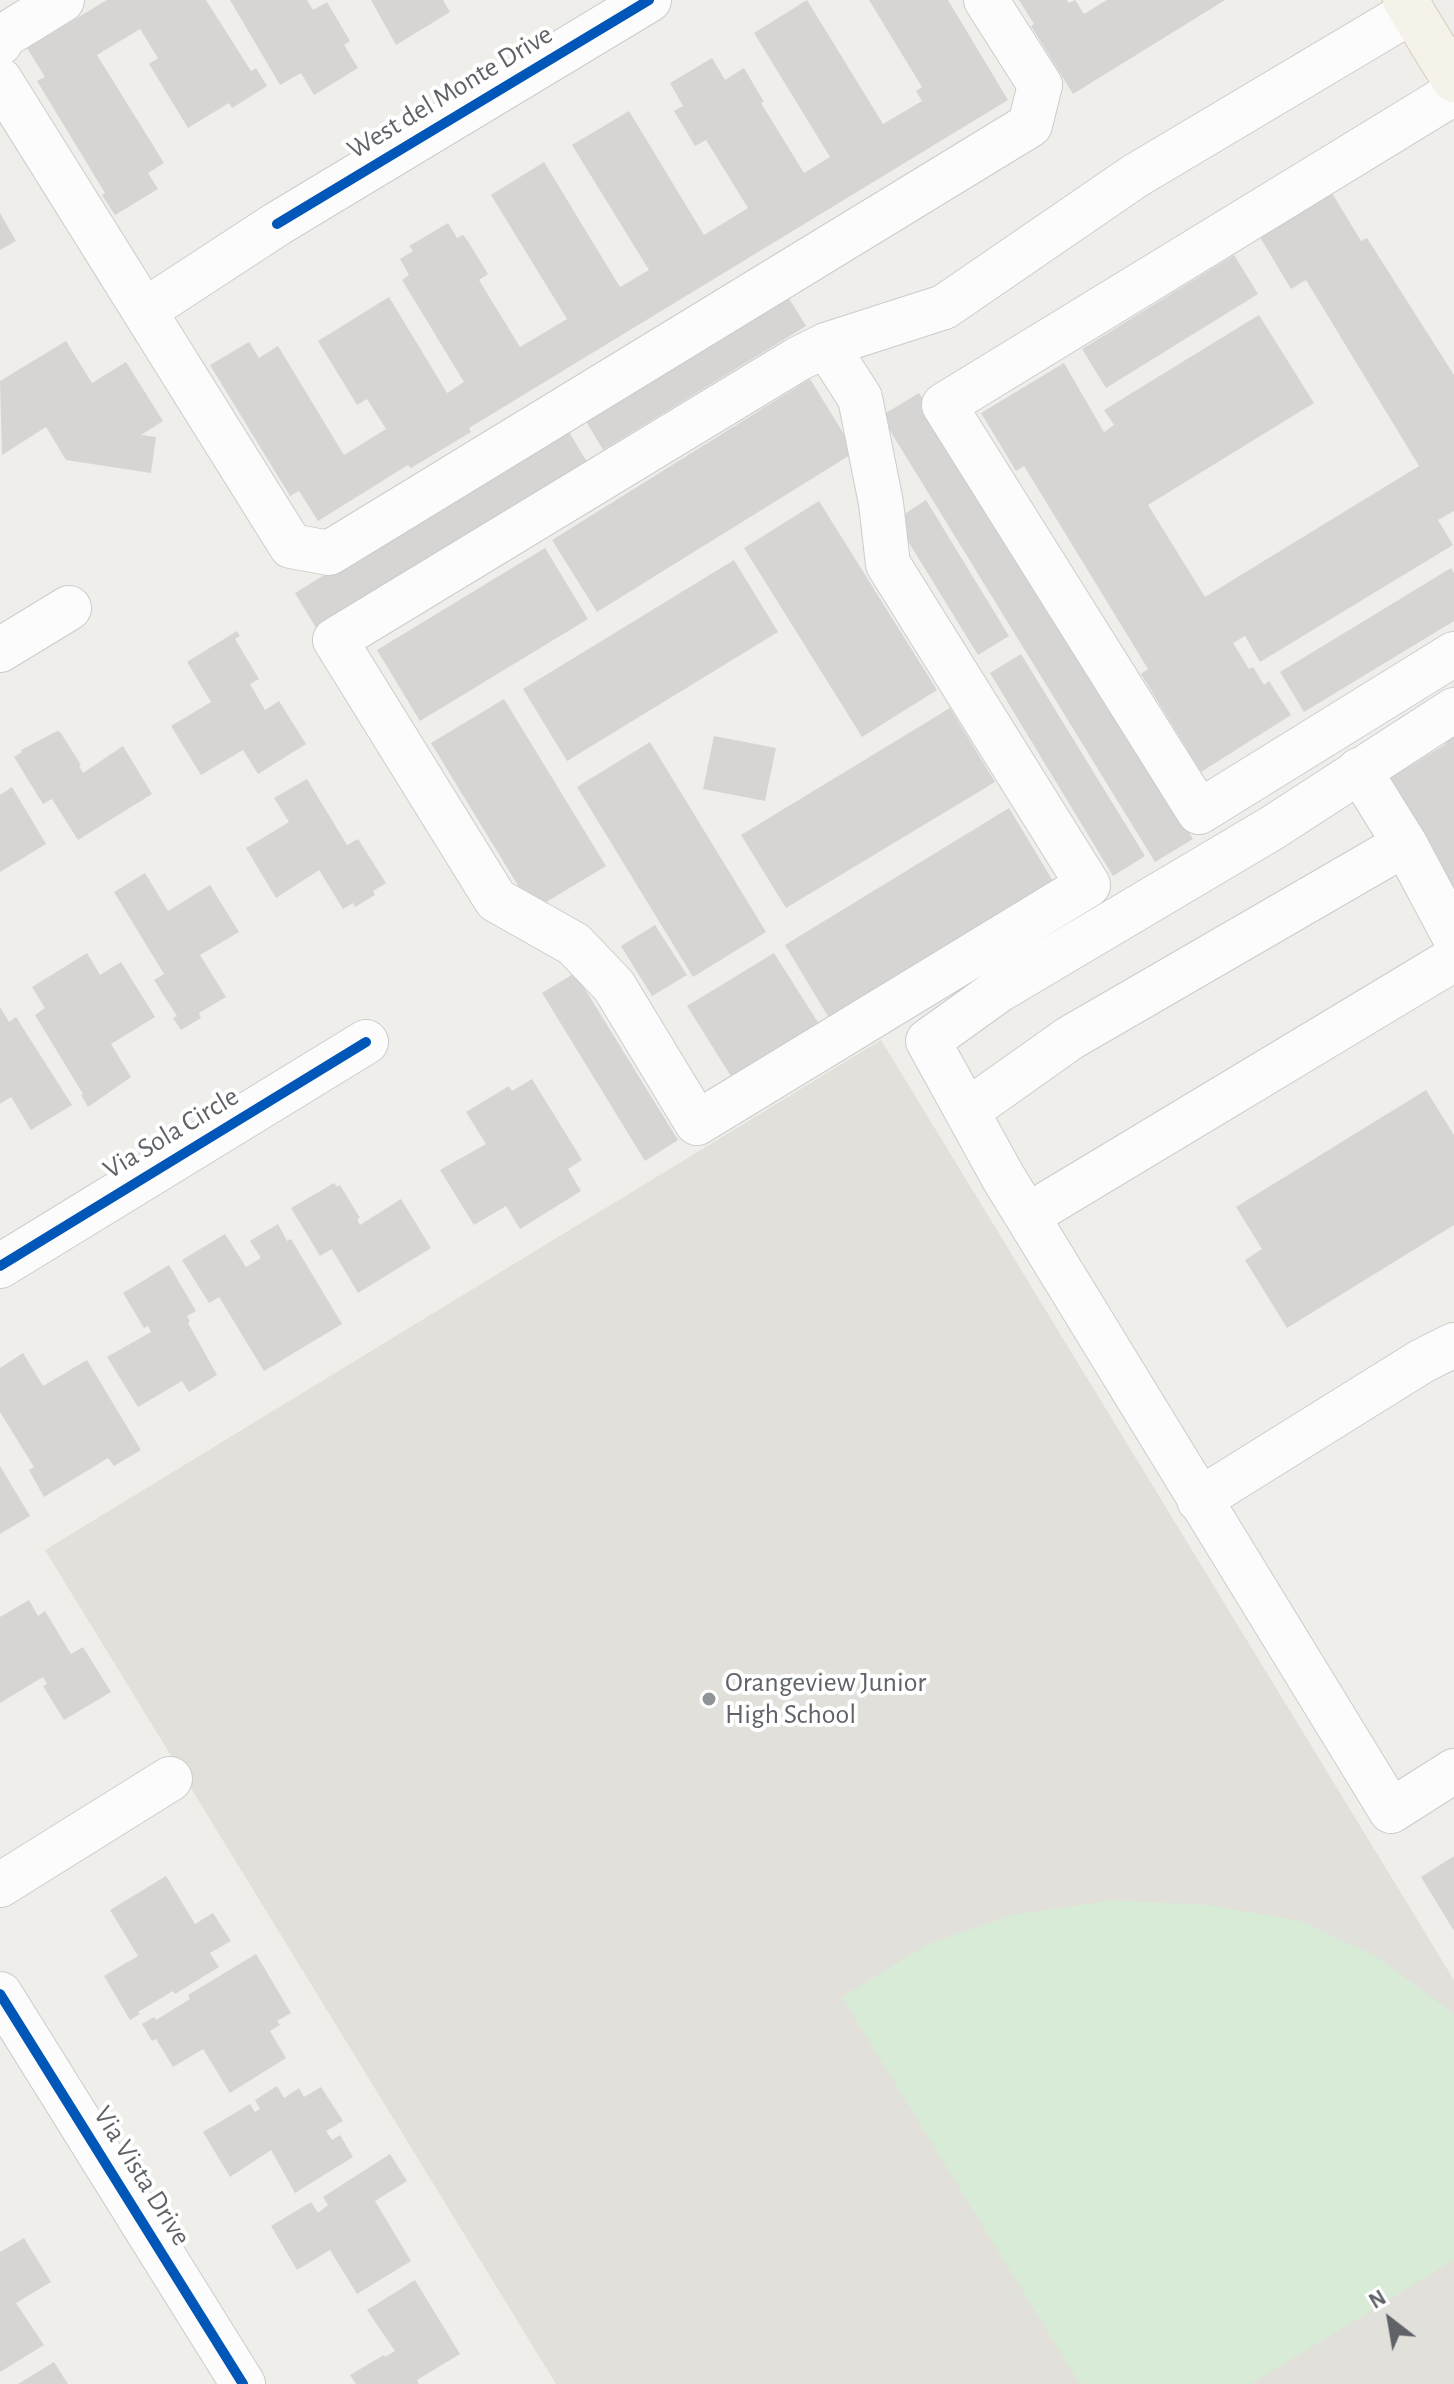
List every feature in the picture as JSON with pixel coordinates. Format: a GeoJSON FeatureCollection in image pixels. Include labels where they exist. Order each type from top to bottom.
{"type":"FeatureCollection","features":[{"type":"Feature","properties":{"kind":"main road"},"geometry":{"type":"LineString","coordinates":[[1409,6],[1454,80]]}},
{"type":"Feature","properties":{"kind":"street"},"geometry":{"type":"LineString","coordinates":[[0,43],[2,37],[62,0]]}},
{"type":"Feature","properties":{"kind":"street","name":"West del Monte Drive"},"geometry":{"type":"LineString","coordinates":[[144,311],[277,224],[649,0]]}},
{"type":"Feature","properties":{"kind":"street"},"geometry":{"type":"LineString","coordinates":[[0,80],[291,546],[329,553],[1030,125],[1040,85],[986,0]]}},
{"type":"Feature","properties":{"kind":"street"},"geometry":{"type":"LineString","coordinates":[[826,345],[860,398],[879,490],[888,564],[1088,885],[697,1123],[614,986],[574,944],[496,900],[335,640],[798,359],[826,345],[944,307],[1135,176],[1409,6]]}},
{"type":"Feature","properties":{"kind":"street"},"geometry":{"type":"LineString","coordinates":[[1454,93],[944,405],[1199,812],[1454,654]]}},
{"type":"Feature","properties":{"kind":"street"},"geometry":{"type":"LineString","coordinates":[[0,650],[69,608]]}},
{"type":"Feature","properties":{"kind":"street"},"geometry":{"type":"LineString","coordinates":[[1454,710],[1272,828],[999,990],[928,1041],[1027,1216],[1391,1811],[1454,1771]]}},
{"type":"Feature","properties":{"kind":"street"},"geometry":{"type":"LineString","coordinates":[[1359,770],[1405,844],[1454,936]]}},
{"type":"Feature","properties":{"kind":"street"},"geometry":{"type":"LineString","coordinates":[[967,1111],[1070,1038],[1405,844]]}},
{"type":"Feature","properties":{"kind":"street"},"geometry":{"type":"LineString","coordinates":[[1027,1216],[1454,959]]}},
{"type":"Feature","properties":{"kind":"street","name":"Via Sola Circle"},"geometry":{"type":"LineString","coordinates":[[0,1266],[366,1042]]}},
{"type":"Feature","properties":{"kind":"street"},"geometry":{"type":"LineString","coordinates":[[1199,1500],[1422,1361],[1454,1345]]}},
{"type":"Feature","properties":{"kind":"street"},"geometry":{"type":"LineString","coordinates":[[0,1885],[170,1779]]}},
{"type":"Feature","properties":{"kind":"street","name":"Via Vista Drive"},"geometry":{"type":"LineString","coordinates":[[0,1994],[243,2384]]}},
{"type":"Feature","properties":{"kind":"shaded area","name":"Orangeview Junior High School"},"geometry":{"type":"Polygon","coordinates":[[[881,1040],[1454,1980],[1454,2384],[556,2384],[45,1550],[881,1040]]]}},
{"type":"Feature","properties":{"kind":"green space"},"geometry":{"type":"Polygon","coordinates":[[[1112,1900],[1207,1905],[1301,1921],[1377,1957],[1454,2014],[1454,2260],[1251,2384],[1080,2384],[842,1997],[928,1944],[1013,1915],[1112,1900]]]}},
{"type":"Feature","properties":{"kind":"building"},"geometry":{"type":"Polygon","coordinates":[[[107,0],[206,0],[251,71],[256,68],[267,86],[232,108],[229,103],[188,128],[149,64],[158,58],[140,29],[97,55],[164,163],[148,173],[158,189],[115,215],[102,195],[105,193],[37,81],[45,77],[27,48],[107,0]]]}},
{"type":"Feature","properties":{"kind":"building"},"geometry":{"type":"Polygon","coordinates":[[[230,0],[307,0],[313,10],[327,2],[350,41],[344,45],[358,68],[314,95],[301,73],[280,85],[230,0]]]}},
{"type":"Feature","properties":{"kind":"building"},"geometry":{"type":"Polygon","coordinates":[[[371,0],[443,0],[450,12],[396,45],[371,0]]]}},
{"type":"Feature","properties":{"kind":"building"},"geometry":{"type":"Polygon","coordinates":[[[807,0],[883,124],[922,101],[916,91],[922,87],[869,0],[948,0],[1008,100],[469,428],[471,432],[411,468],[408,465],[318,521],[299,491],[290,496],[210,365],[249,342],[259,358],[278,346],[344,455],[386,429],[367,399],[357,405],[318,341],[389,297],[447,393],[464,382],[402,280],[409,275],[400,259],[413,251],[409,246],[448,223],[457,238],[463,235],[467,240],[488,274],[479,280],[520,347],[567,319],[491,195],[544,162],[620,287],[649,270],[572,145],[629,111],[704,235],[748,208],[706,140],[695,146],[674,111],[683,106],[670,83],[712,58],[725,80],[744,68],[764,102],[761,103],[804,173],[830,157],[754,33],[807,0]]]}},
{"type":"Feature","properties":{"kind":"building"},"geometry":{"type":"Polygon","coordinates":[[[1019,0],[1067,0],[1069,3],[1075,0],[1084,14],[1107,0],[1225,0],[1073,94],[1031,26],[1034,24],[1019,0]]]}},
{"type":"Feature","properties":{"kind":"building"},"geometry":{"type":"Polygon","coordinates":[[[1332,193],[1361,241],[1367,238],[1454,375],[1454,511],[1438,520],[1453,545],[1260,662],[1245,636],[1233,643],[1249,669],[1253,667],[1264,685],[1269,681],[1291,715],[1201,772],[1141,674],[1148,669],[1024,466],[1016,471],[981,413],[1064,363],[1104,432],[1114,425],[1104,410],[1259,315],[1314,403],[1148,505],[1205,597],[1419,466],[1306,280],[1291,289],[1260,237],[1332,193]]]}},
{"type":"Feature","properties":{"kind":"building"},"geometry":{"type":"Polygon","coordinates":[[[0,213],[16,241],[0,250],[0,213]]]}},
{"type":"Feature","properties":{"kind":"building"},"geometry":{"type":"Polygon","coordinates":[[[1234,255],[1258,294],[1106,388],[1082,349],[1234,255]]]}},
{"type":"Feature","properties":{"kind":"building"},"geometry":{"type":"Polygon","coordinates":[[[785,292],[806,326],[603,450],[583,416],[785,292]]]}},
{"type":"Feature","properties":{"kind":"building"},"geometry":{"type":"Polygon","coordinates":[[[66,341],[92,383],[126,362],[163,421],[141,435],[156,437],[151,473],[66,460],[46,427],[2,455],[0,381],[66,341]]]}},
{"type":"Feature","properties":{"kind":"building"},"geometry":{"type":"Polygon","coordinates":[[[810,379],[855,452],[597,612],[552,540],[810,379]]]}},
{"type":"Feature","properties":{"kind":"building"},"geometry":{"type":"Polygon","coordinates":[[[919,393],[1193,839],[1155,862],[881,416],[919,393]]]}},
{"type":"Feature","properties":{"kind":"building"},"geometry":{"type":"Polygon","coordinates":[[[566,427],[587,462],[316,628],[295,593],[566,427]]]}},
{"type":"Feature","properties":{"kind":"building"},"geometry":{"type":"Polygon","coordinates":[[[926,500],[1009,636],[978,655],[895,520],[926,500]]]}},
{"type":"Feature","properties":{"kind":"building"},"geometry":{"type":"Polygon","coordinates":[[[819,501],[937,690],[862,737],[744,548],[819,501]]]}},
{"type":"Feature","properties":{"kind":"building"},"geometry":{"type":"Polygon","coordinates":[[[545,548],[588,619],[420,721],[377,650],[545,548]]]}},
{"type":"Feature","properties":{"kind":"building"},"geometry":{"type":"Polygon","coordinates":[[[734,560],[778,632],[567,761],[523,689],[734,560]]]}},
{"type":"Feature","properties":{"kind":"building"},"geometry":{"type":"Polygon","coordinates":[[[1451,568],[1454,573],[1454,621],[1304,712],[1280,672],[1451,568]]]}},
{"type":"Feature","properties":{"kind":"building"},"geometry":{"type":"Polygon","coordinates":[[[237,631],[240,636],[235,639],[259,679],[250,684],[265,710],[279,701],[306,744],[258,774],[243,750],[201,775],[171,726],[211,702],[187,662],[237,631]]]}},
{"type":"Feature","properties":{"kind":"building"},"geometry":{"type":"Polygon","coordinates":[[[1021,654],[1145,856],[1113,876],[990,673],[1021,654]]]}},
{"type":"Feature","properties":{"kind":"building"},"geometry":{"type":"Polygon","coordinates":[[[504,699],[606,866],[533,910],[431,743],[504,699]]]}},
{"type":"Feature","properties":{"kind":"building"},"geometry":{"type":"Polygon","coordinates":[[[950,708],[995,782],[786,908],[741,835],[950,708]]]}},
{"type":"Feature","properties":{"kind":"building"},"geometry":{"type":"Polygon","coordinates":[[[1454,727],[1454,901],[1382,783],[1446,744],[1440,735],[1454,727]]]}},
{"type":"Feature","properties":{"kind":"building"},"geometry":{"type":"Polygon","coordinates":[[[57,731],[81,765],[83,773],[123,746],[152,794],[78,840],[52,799],[43,804],[14,757],[57,731]]]}},
{"type":"Feature","properties":{"kind":"building"},"geometry":{"type":"Polygon","coordinates":[[[714,736],[776,748],[765,801],[703,789],[714,736]]]}},
{"type":"Feature","properties":{"kind":"building"},"geometry":{"type":"Polygon","coordinates":[[[650,742],[766,932],[693,977],[577,787],[650,742]]]}},
{"type":"Feature","properties":{"kind":"building"},"geometry":{"type":"Polygon","coordinates":[[[307,779],[347,845],[358,839],[386,883],[373,891],[375,895],[355,907],[353,903],[343,909],[319,870],[276,898],[246,848],[289,822],[274,798],[307,779]]]}},
{"type":"Feature","properties":{"kind":"building"},"geometry":{"type":"Polygon","coordinates":[[[12,787],[46,844],[0,872],[0,795],[12,787]]]}},
{"type":"Feature","properties":{"kind":"building"},"geometry":{"type":"Polygon","coordinates":[[[1009,808],[1053,881],[829,1018],[785,945],[1009,808]]]}},
{"type":"Feature","properties":{"kind":"building"},"geometry":{"type":"Polygon","coordinates":[[[145,873],[168,911],[210,885],[239,932],[200,955],[226,997],[199,1013],[201,1018],[181,1030],[173,1018],[177,1016],[154,980],[164,974],[114,892],[145,873]]]}},
{"type":"Feature","properties":{"kind":"building"},"geometry":{"type":"Polygon","coordinates":[[[655,925],[687,975],[652,996],[621,946],[655,925]]]}},
{"type":"Feature","properties":{"kind":"building"},"geometry":{"type":"Polygon","coordinates":[[[87,953],[100,975],[121,962],[155,1017],[111,1044],[131,1077],[88,1107],[35,1015],[45,1008],[32,987],[87,953]]]}},
{"type":"Feature","properties":{"kind":"building"},"geometry":{"type":"Polygon","coordinates":[[[774,953],[819,1024],[732,1078],[687,1006],[774,953]]]}},
{"type":"Feature","properties":{"kind":"building"},"geometry":{"type":"Polygon","coordinates":[[[575,973],[678,1140],[645,1161],[542,993],[575,973]]]}},
{"type":"Feature","properties":{"kind":"building"},"geometry":{"type":"Polygon","coordinates":[[[0,1007],[9,1022],[16,1017],[72,1105],[31,1130],[11,1097],[0,1104],[0,1007]]]}},
{"type":"Feature","properties":{"kind":"building"},"geometry":{"type":"Polygon","coordinates":[[[532,1079],[582,1160],[568,1169],[581,1191],[520,1229],[506,1206],[474,1225],[440,1170],[486,1144],[466,1112],[509,1086],[512,1091],[532,1079]]]}},
{"type":"Feature","properties":{"kind":"building"},"geometry":{"type":"Polygon","coordinates":[[[1426,1090],[1454,1135],[1454,1225],[1287,1328],[1245,1260],[1262,1249],[1236,1207],[1426,1090]]]}},
{"type":"Feature","properties":{"kind":"building"},"geometry":{"type":"Polygon","coordinates":[[[334,1183],[337,1187],[340,1185],[360,1218],[357,1219],[360,1225],[401,1199],[431,1248],[358,1293],[332,1249],[320,1256],[291,1208],[334,1183]]]}},
{"type":"Feature","properties":{"kind":"building"},"geometry":{"type":"Polygon","coordinates":[[[278,1224],[287,1241],[291,1239],[342,1324],[264,1371],[219,1297],[209,1303],[182,1260],[225,1234],[246,1267],[261,1258],[250,1241],[278,1224]]]}},
{"type":"Feature","properties":{"kind":"building"},"geometry":{"type":"Polygon","coordinates":[[[169,1265],[196,1311],[187,1316],[188,1323],[217,1375],[189,1392],[182,1381],[138,1407],[107,1357],[151,1332],[148,1326],[144,1328],[123,1293],[169,1265]]]}},
{"type":"Feature","properties":{"kind":"building"},"geometry":{"type":"Polygon","coordinates":[[[23,1353],[43,1386],[87,1360],[141,1450],[114,1466],[108,1458],[44,1497],[29,1470],[34,1467],[0,1412],[0,1368],[23,1353]]]}},
{"type":"Feature","properties":{"kind":"building"},"geometry":{"type":"Polygon","coordinates":[[[0,1466],[30,1516],[0,1534],[0,1466]]]}},
{"type":"Feature","properties":{"kind":"building"},"geometry":{"type":"Polygon","coordinates":[[[29,1600],[38,1616],[45,1611],[71,1654],[83,1647],[111,1692],[64,1720],[43,1686],[47,1684],[43,1677],[0,1703],[0,1617],[29,1600]]]}},
{"type":"Feature","properties":{"kind":"building"},"geometry":{"type":"Polygon","coordinates":[[[1454,1856],[1454,1931],[1421,1877],[1454,1856]]]}},
{"type":"Feature","properties":{"kind":"building"},"geometry":{"type":"Polygon","coordinates":[[[166,1876],[195,1924],[213,1913],[231,1941],[210,1953],[219,1967],[175,1994],[173,1991],[130,2020],[104,1976],[138,1956],[110,1910],[166,1876]]]}},
{"type":"Feature","properties":{"kind":"building"},"geometry":{"type":"Polygon","coordinates":[[[256,1954],[291,2013],[277,2021],[280,2025],[270,2031],[286,2058],[230,2093],[203,2049],[173,2067],[156,2039],[152,2041],[142,2024],[154,2017],[156,2020],[190,1999],[188,1995],[256,1954]]]}},
{"type":"Feature","properties":{"kind":"building"},"geometry":{"type":"Polygon","coordinates":[[[277,2086],[284,2098],[299,2088],[304,2097],[321,2087],[343,2121],[326,2131],[332,2140],[340,2135],[353,2157],[295,2193],[271,2150],[230,2177],[203,2132],[250,2104],[255,2112],[260,2109],[255,2100],[277,2086]]]}},
{"type":"Feature","properties":{"kind":"building"},"geometry":{"type":"Polygon","coordinates":[[[390,2154],[407,2181],[375,2201],[411,2261],[357,2294],[330,2250],[297,2270],[271,2226],[311,2202],[318,2213],[328,2205],[323,2197],[390,2154]]]}},
{"type":"Feature","properties":{"kind":"building"},"geometry":{"type":"Polygon","coordinates":[[[24,2238],[51,2282],[16,2303],[44,2345],[0,2372],[0,2252],[24,2238]]]}},
{"type":"Feature","properties":{"kind":"building"},"geometry":{"type":"Polygon","coordinates":[[[415,2280],[460,2354],[417,2380],[419,2384],[356,2384],[350,2375],[395,2351],[367,2310],[415,2280]]]}},
{"type":"Feature","properties":{"kind":"building"},"geometry":{"type":"Polygon","coordinates":[[[54,2362],[68,2384],[18,2384],[54,2362]]]}},
{"type":"Feature","properties":{"kind":"cycle path"},"geometry":{"type":"LineString","coordinates":[[277,224],[649,0]]}},
{"type":"Feature","properties":{"kind":"cycle path"},"geometry":{"type":"LineString","coordinates":[[0,1266],[366,1042]]}},
{"type":"Feature","properties":{"kind":"cycle path"},"geometry":{"type":"LineString","coordinates":[[0,1994],[243,2384]]}},
{"type":"Feature","properties":{"kind":"place","name":"Orangeview Junior High School"},"geometry":{"type":"Point","coordinates":[709,1699]}}]}
